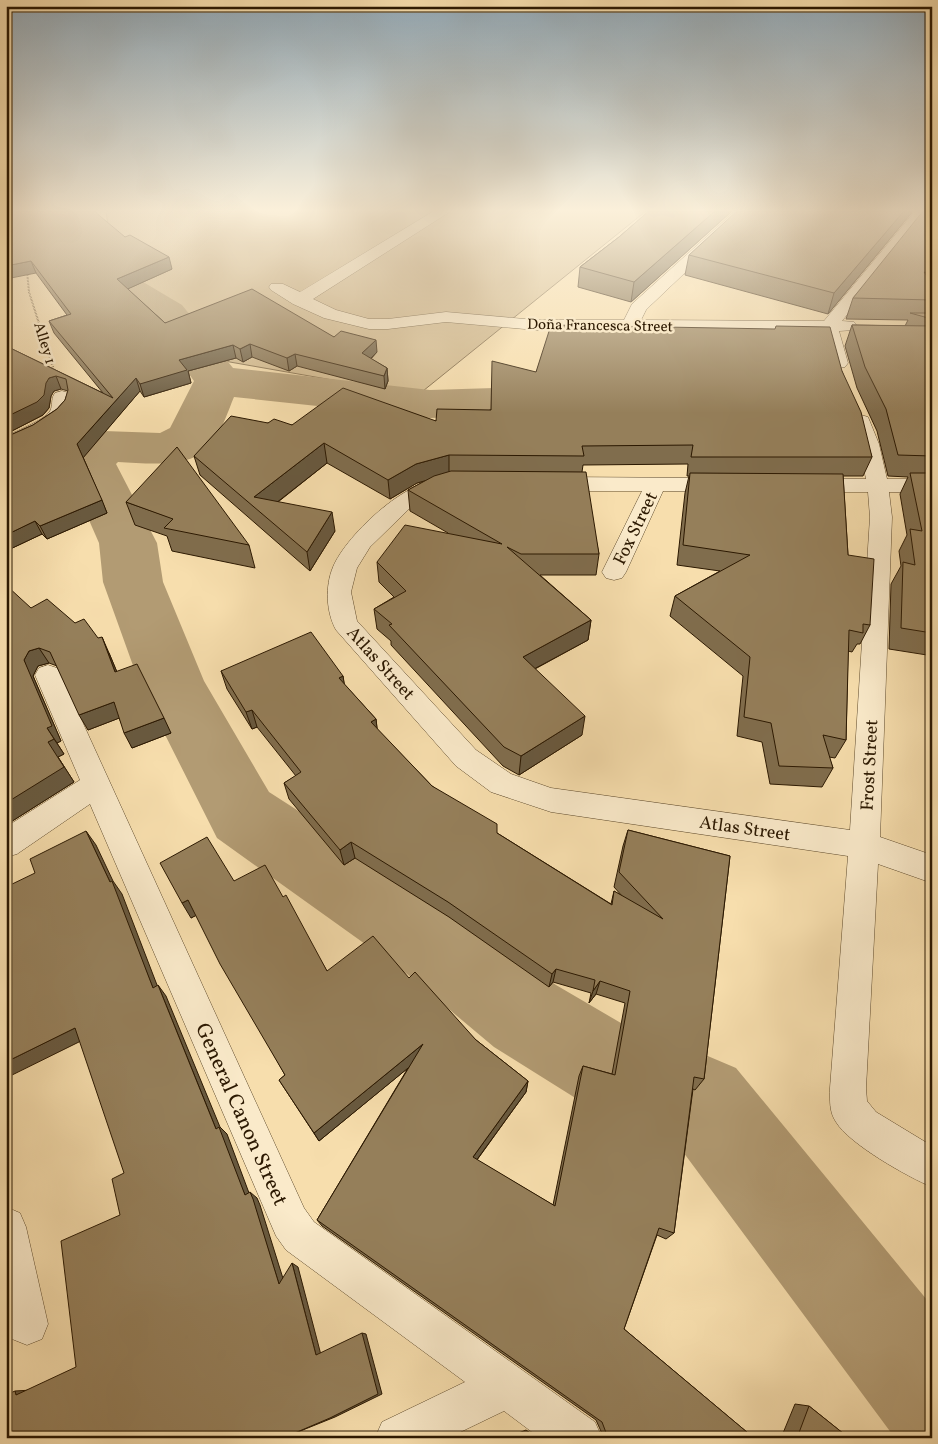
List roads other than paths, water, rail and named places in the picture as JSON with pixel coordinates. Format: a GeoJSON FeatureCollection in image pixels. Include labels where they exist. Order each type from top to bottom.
{"type":"FeatureCollection","features":[{"type":"Feature","properties":{"kind":"street"},"geometry":{"type":"LineString","coordinates":[[299,300],[334,278]]}},
{"type":"Feature","properties":{"kind":"street"},"geometry":{"type":"LineString","coordinates":[[630,326],[638,308],[669,278]]}},
{"type":"Feature","properties":{"kind":"street"},"geometry":{"type":"LineString","coordinates":[[829,326],[868,278]]}},
{"type":"Feature","properties":{"kind":"street","name":"Doña Francesca Street"},"geometry":{"type":"LineString","coordinates":[[277,288],[330,314],[369,324],[388,324],[446,317],[536,325],[866,327]]}},
{"type":"Feature","properties":{"kind":"street","name":"Frost Street"},"geometry":{"type":"LineString","coordinates":[[829,326],[849,393],[866,431],[878,485],[881,517],[864,846],[848,1088],[850,1109],[863,1125],[932,1168]]}},
{"type":"Feature","properties":{"kind":"street"},"geometry":{"type":"LineString","coordinates":[[6,444],[53,420],[60,410],[62,397]]}},
{"type":"Feature","properties":{"kind":"street","name":"Atlas Street"},"geometry":{"type":"LineString","coordinates":[[470,483],[450,483],[426,490],[401,504],[362,542],[345,567],[339,592],[345,624],[466,758],[501,783],[551,800],[864,846],[932,869]]}},
{"type":"Feature","properties":{"kind":"street"},"geometry":{"type":"LineString","coordinates":[[530,483],[752,485]]}},
{"type":"Feature","properties":{"kind":"street","name":"Fox Street"},"geometry":{"type":"LineString","coordinates":[[614,572],[656,484]]}},
{"type":"Feature","properties":{"kind":"street"},"geometry":{"type":"LineString","coordinates":[[782,485],[932,486]]}},
{"type":"Feature","properties":{"kind":"street","name":"General Canon Street"},"geometry":{"type":"LineString","coordinates":[[48,675],[290,1222],[300,1236],[579,1438]]}},
{"type":"Feature","properties":{"kind":"street"},"geometry":{"type":"LineString","coordinates":[[6,844],[96,785]]}},
{"type":"Feature","properties":{"kind":"street"},"geometry":{"type":"LineString","coordinates":[[6,1227],[27,1324]]}},
{"type":"Feature","properties":{"kind":"street"},"geometry":{"type":"LineString","coordinates":[[398,1438],[506,1386]]}},
{"type":"Feature","properties":{"kind":"waterway"},"geometry":{"type":"LineString","coordinates":[[95,278],[124,288],[167,314],[218,381]]}},
{"type":"Feature","properties":{"kind":"waterway"},"geometry":{"type":"LineString","coordinates":[[218,381],[430,404],[586,399]]}},
{"type":"Feature","properties":{"kind":"waterway"},"geometry":{"type":"LineString","coordinates":[[218,381],[190,438],[168,449],[104,446],[90,463],[128,543],[133,582],[173,685],[243,815],[436,946],[525,1016],[617,1072],[703,1101],[932,1394]]}}]}
